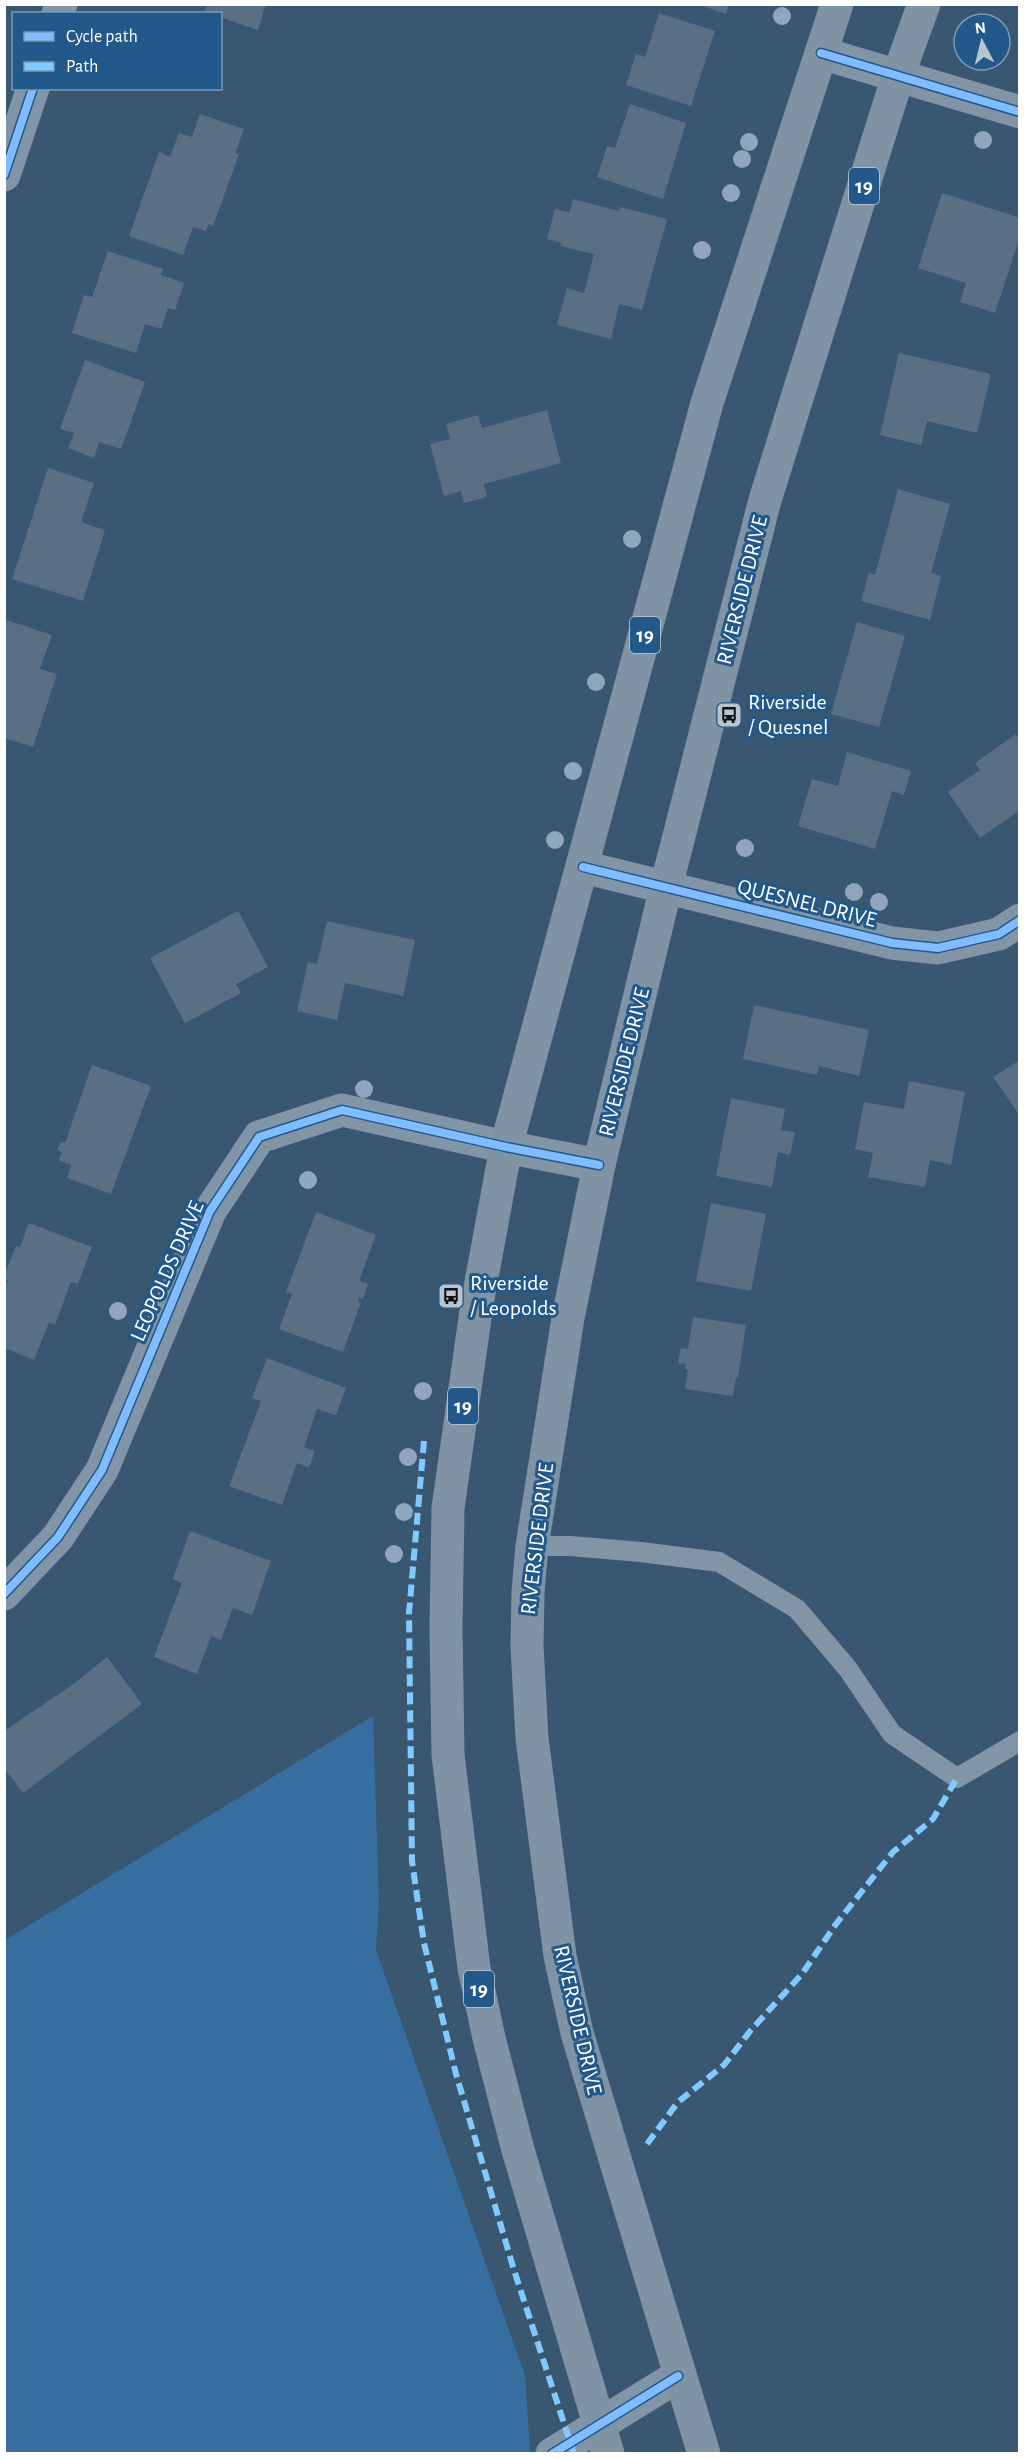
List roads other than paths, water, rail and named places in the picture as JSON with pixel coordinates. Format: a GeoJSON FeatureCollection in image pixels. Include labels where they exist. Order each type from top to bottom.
{"type":"FeatureCollection","features":[{"type":"Feature","properties":{"kind":"main road","name":"19"},"geometry":{"type":"LineString","coordinates":[[604,2440],[518,2150],[489,2038],[474,1968],[448,1755],[446,1629],[448,1508],[477,1304],[506,1147],[707,403],[837,4]]}},
{"type":"Feature","properties":{"kind":"main road","name":"RIVERSIDE DRIVE"},"geometry":{"type":"LineString","coordinates":[[704,2454],[678,2376],[577,2033],[560,1956],[532,1738],[526,1647],[532,1546],[568,1318],[599,1165],[666,887],[765,500],[898,76],[924,4]]}},
{"type":"Feature","properties":{"kind":"street"},"geometry":{"type":"LineString","coordinates":[[821,53],[1020,112]]}},
{"type":"Feature","properties":{"kind":"street"},"geometry":{"type":"LineString","coordinates":[[4,175],[32,90]]}},
{"type":"Feature","properties":{"kind":"street","name":"QUESNEL DRIVE"},"geometry":{"type":"LineString","coordinates":[[583,867],[892,943],[938,948],[999,934],[1020,920]]}},
{"type":"Feature","properties":{"kind":"street","name":"LEOPOLDS DRIVE"},"geometry":{"type":"LineString","coordinates":[[4,1594],[58,1537],[102,1470],[210,1211],[259,1137],[342,1110],[506,1147],[599,1165]]}},
{"type":"Feature","properties":{"kind":"street"},"geometry":{"type":"LineString","coordinates":[[552,2454],[604,2440],[678,2376]]}},
{"type":"Feature","properties":{"kind":"lane"},"geometry":{"type":"LineString","coordinates":[[532,1546],[570,1546],[641,1552],[718,1562],[798,1609],[848,1669],[892,1734],[957,1779],[1020,1741]]}},
{"type":"Feature","properties":{"kind":"place","name":"Riverside / Quesnel"},"geometry":{"type":"Point","coordinates":[729,715]}},
{"type":"Feature","properties":{"kind":"place","name":"Riverside / Leopolds"},"geometry":{"type":"Point","coordinates":[451,1296]}}]}
